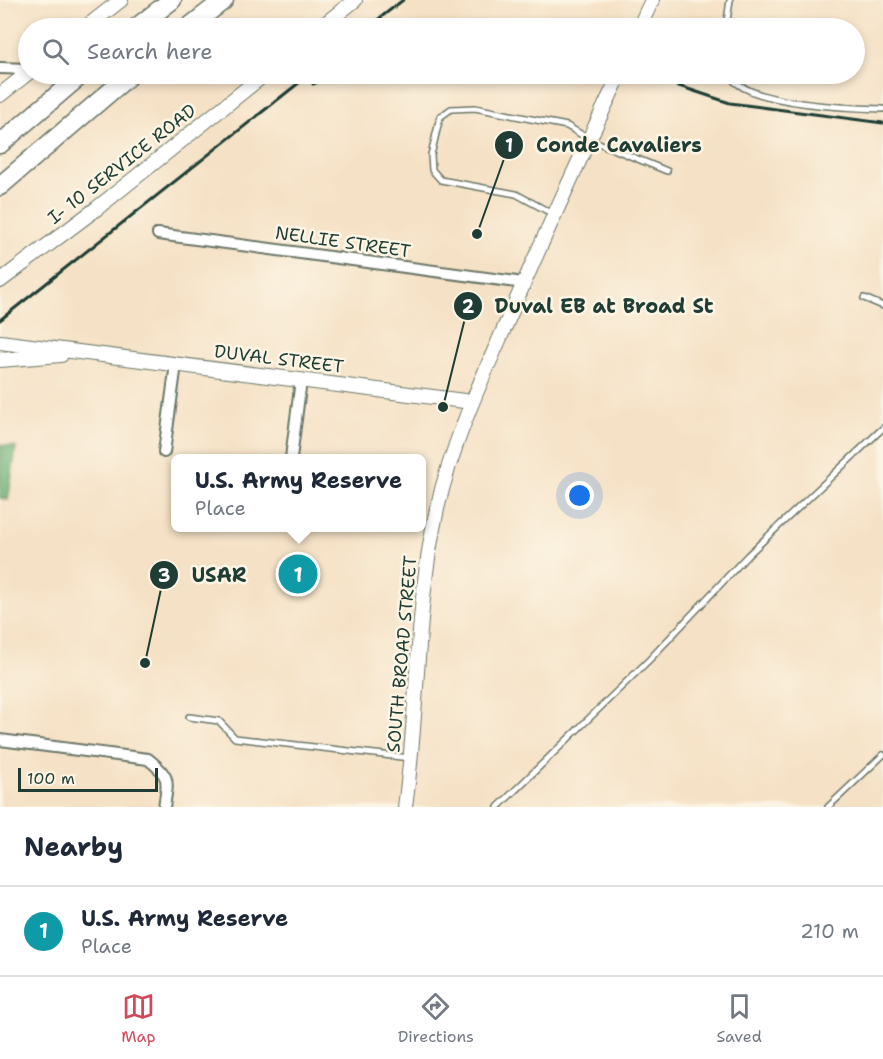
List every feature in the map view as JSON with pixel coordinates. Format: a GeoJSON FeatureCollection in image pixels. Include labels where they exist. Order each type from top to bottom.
{"type":"FeatureCollection","features":[{"type":"Feature","properties":{"kind":"highway"},"geometry":{"type":"LineString","coordinates":[[149,18],[172,0]]}},
{"type":"Feature","properties":{"kind":"highway"},"geometry":{"type":"LineString","coordinates":[[201,18],[224,0]]}},
{"type":"Feature","properties":{"kind":"highway"},"geometry":{"type":"LineString","coordinates":[[0,144],[70,84]]}},
{"type":"Feature","properties":{"kind":"highway"},"geometry":{"type":"LineString","coordinates":[[0,186],[119,84]]}},
{"type":"Feature","properties":{"kind":"street"},"geometry":{"type":"LineString","coordinates":[[98,18],[121,0]]}},
{"type":"Feature","properties":{"kind":"street"},"geometry":{"type":"LineString","coordinates":[[332,18],[355,0]]}},
{"type":"Feature","properties":{"kind":"street"},"geometry":{"type":"LineString","coordinates":[[644,18],[653,0]]}},
{"type":"Feature","properties":{"kind":"street"},"geometry":{"type":"LineString","coordinates":[[1,68],[18,70]]}},
{"type":"Feature","properties":{"kind":"street"},"geometry":{"type":"LineString","coordinates":[[0,95],[18,80]]}},
{"type":"Feature","properties":{"kind":"street","name":"I- 10 SERVICE ROAD"},"geometry":{"type":"LineString","coordinates":[[0,281],[88,215],[252,84]]}},
{"type":"Feature","properties":{"kind":"street","name":"SOUTH BROAD STREET"},"geometry":{"type":"LineString","coordinates":[[405,807],[428,555],[437,508],[449,466],[472,402],[554,215],[615,84]]}},
{"type":"Feature","properties":{"kind":"street","name":"NELLIE STREET"},"geometry":{"type":"LineString","coordinates":[[158,234],[524,283]]}},
{"type":"Feature","properties":{"kind":"street","name":"DUVAL STREET"},"geometry":{"type":"LineString","coordinates":[[0,342],[472,402]]}},
{"type":"Feature","properties":{"kind":"street","name":"DUVAL STREET"},"geometry":{"type":"LineString","coordinates":[[0,360],[81,353]]}},
{"type":"Feature","properties":{"kind":"street"},"geometry":{"type":"LineString","coordinates":[[164,452],[176,364]]}},
{"type":"Feature","properties":{"kind":"street"},"geometry":{"type":"LineString","coordinates":[[292,454],[301,380]]}},
{"type":"Feature","properties":{"kind":"street"},"geometry":{"type":"LineString","coordinates":[[0,740],[148,759],[163,770],[168,781],[164,807]]}},
{"type":"Feature","properties":{"kind":"lane"},"geometry":{"type":"LineString","coordinates":[[727,18],[730,0]]}},
{"type":"Feature","properties":{"kind":"lane"},"geometry":{"type":"LineString","coordinates":[[738,84],[773,97],[808,104],[883,109]]}},
{"type":"Feature","properties":{"kind":"lane"},"geometry":{"type":"LineString","coordinates":[[554,215],[516,194],[441,180],[432,170],[431,156],[440,117],[452,109],[476,108],[567,126],[589,139],[667,171]]}},
{"type":"Feature","properties":{"kind":"lane"},"geometry":{"type":"LineString","coordinates":[[864,298],[883,306]]}},
{"type":"Feature","properties":{"kind":"lane"},"geometry":{"type":"LineString","coordinates":[[498,807],[649,660],[748,555],[883,428]]}},
{"type":"Feature","properties":{"kind":"lane"},"geometry":{"type":"LineString","coordinates":[[189,717],[219,721],[235,738],[411,758]]}},
{"type":"Feature","properties":{"kind":"lane"},"geometry":{"type":"LineString","coordinates":[[828,807],[883,755]]}},
{"type":"Feature","properties":{"kind":"green space"},"geometry":{"type":"Polygon","coordinates":[[[0,445],[16,447],[8,500],[0,498],[0,445]]]}},
{"type":"Feature","properties":{"kind":"railway"},"geometry":{"type":"LineString","coordinates":[[380,18],[403,0]]}},
{"type":"Feature","properties":{"kind":"railway"},"geometry":{"type":"LineString","coordinates":[[0,320],[297,84]]}},
{"type":"Feature","properties":{"kind":"railway"},"geometry":{"type":"LineString","coordinates":[[673,84],[730,103],[883,123]]}},
{"type":"Feature","properties":{"kind":"place","name":"Conde Cavaliers"},"geometry":{"type":"Point","coordinates":[477,234]}},
{"type":"Feature","properties":{"kind":"place","name":"Duval EB at Broad St"},"geometry":{"type":"Point","coordinates":[443,407]}},
{"type":"Feature","properties":{"kind":"place","name":"U.S. Army Reserve"},"geometry":{"type":"Point","coordinates":[298,574]}},
{"type":"Feature","properties":{"kind":"place","name":"USAR"},"geometry":{"type":"Point","coordinates":[145,663]}}]}
